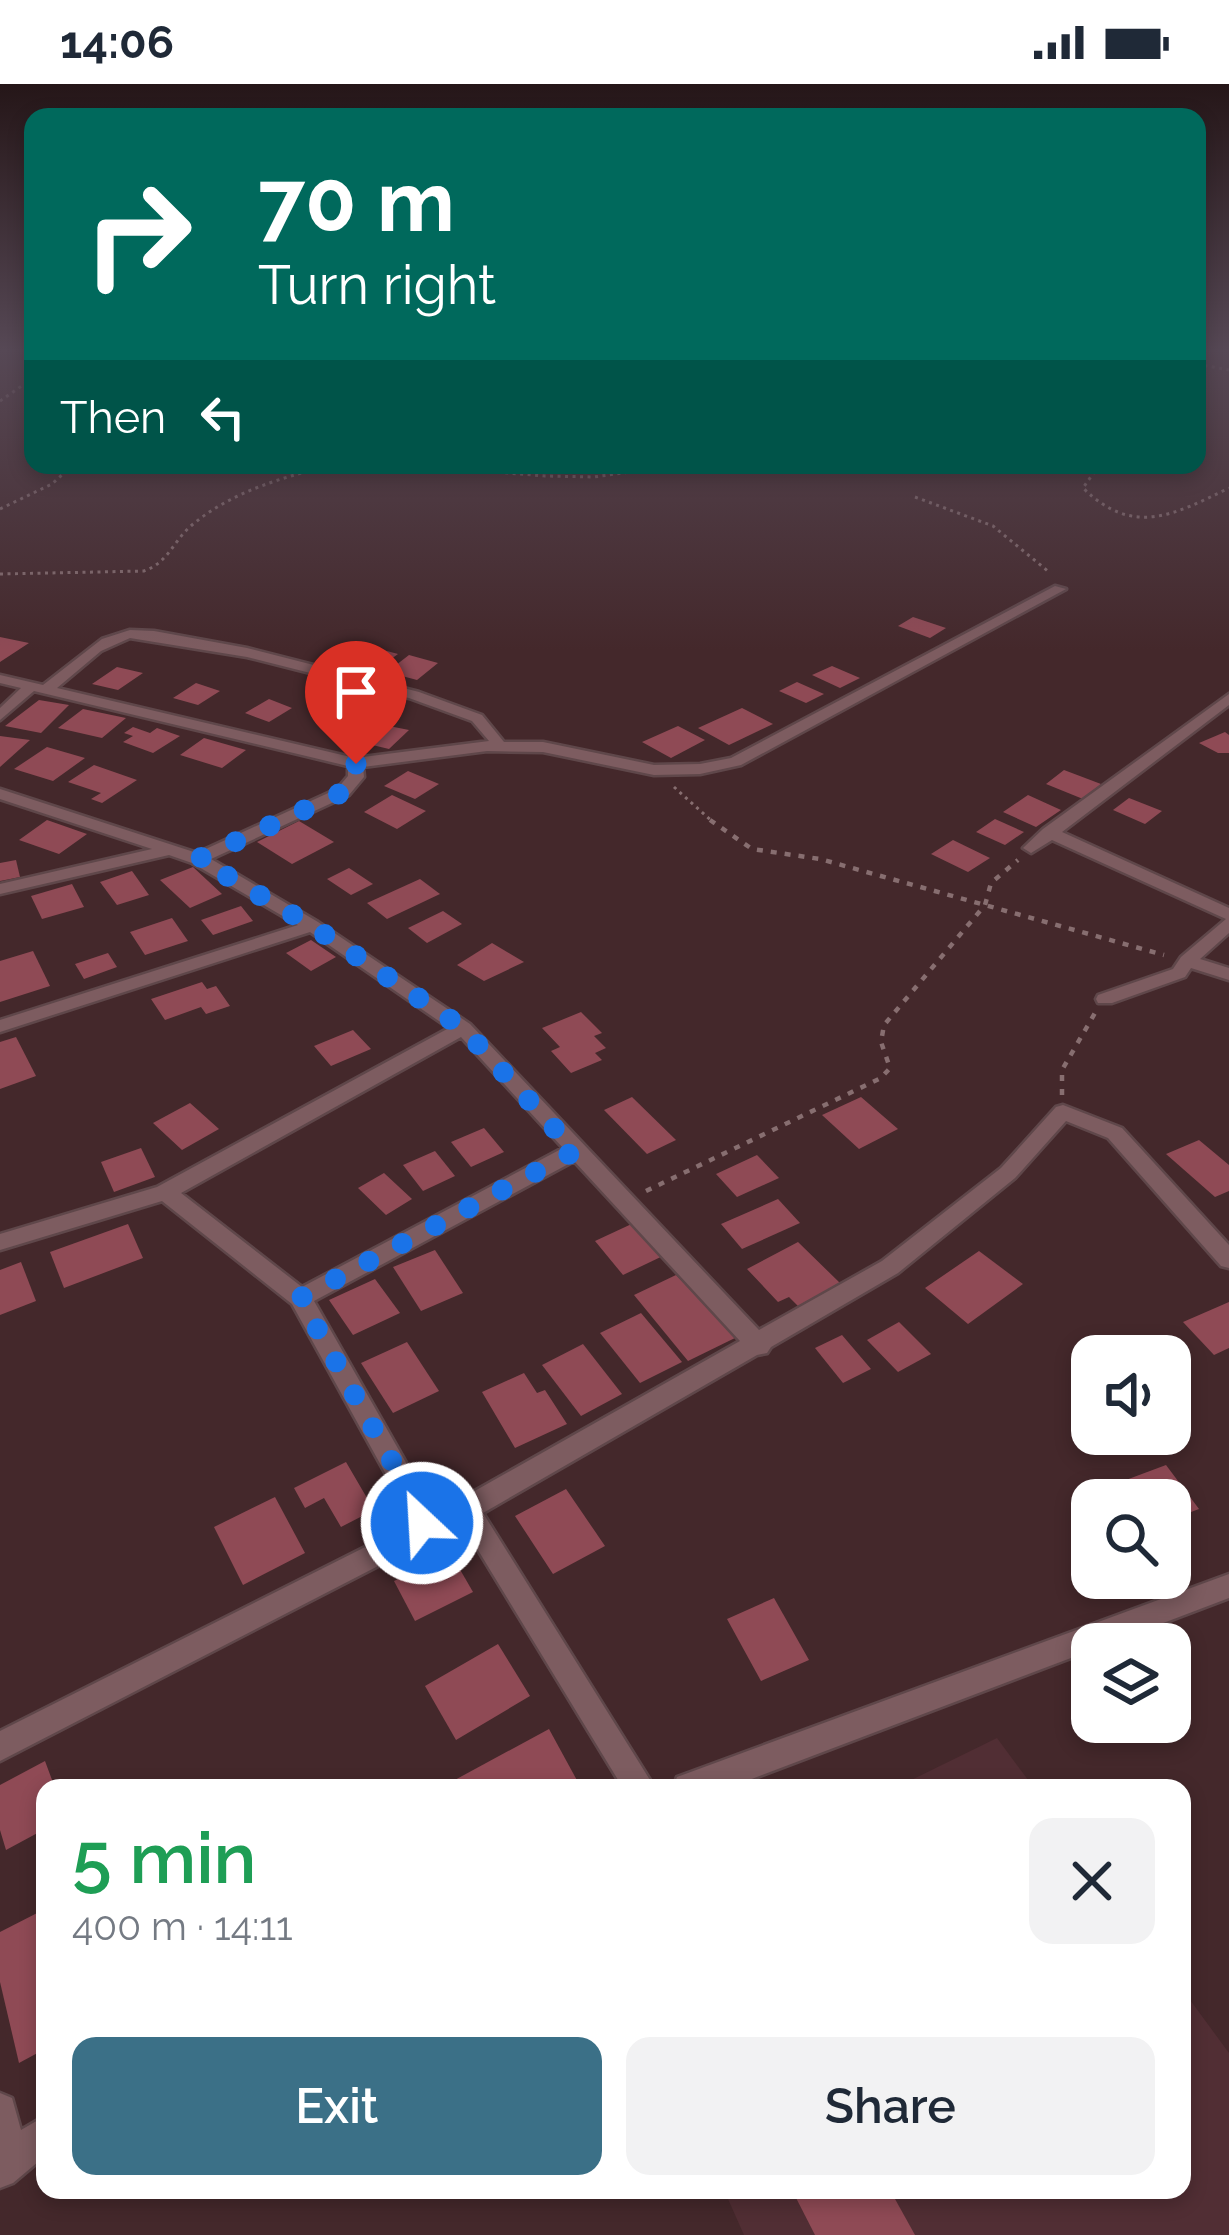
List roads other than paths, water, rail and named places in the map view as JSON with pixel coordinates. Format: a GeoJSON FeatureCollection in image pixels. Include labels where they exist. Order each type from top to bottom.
{"type":"FeatureCollection","features":[{"type":"Feature","properties":{"kind":"street"},"geometry":{"type":"LineString","coordinates":[[0,680],[356,764],[498,747],[543,747],[654,770],[736,762],[1060,589]]}},
{"type":"Feature","properties":{"kind":"street"},"geometry":{"type":"LineString","coordinates":[[0,716],[106,642],[128,634],[154,633],[431,699],[476,717],[496,738],[498,747]]}},
{"type":"Feature","properties":{"kind":"street"},"geometry":{"type":"LineString","coordinates":[[1031,848],[1229,698]]}},
{"type":"Feature","properties":{"kind":"street"},"geometry":{"type":"LineString","coordinates":[[198,859],[343,792],[356,777],[356,764]]}},
{"type":"Feature","properties":{"kind":"street"},"geometry":{"type":"LineString","coordinates":[[0,794],[198,859],[312,926],[463,1028],[759,1346]]}},
{"type":"Feature","properties":{"kind":"street"},"geometry":{"type":"LineString","coordinates":[[1049,832],[1229,915]]}},
{"type":"Feature","properties":{"kind":"street"},"geometry":{"type":"LineString","coordinates":[[0,889],[167,851]]}},
{"type":"Feature","properties":{"kind":"street"},"geometry":{"type":"LineString","coordinates":[[1106,999],[1179,973],[1229,924]]}},
{"type":"Feature","properties":{"kind":"street"},"geometry":{"type":"LineString","coordinates":[[0,1026],[312,926]]}},
{"type":"Feature","properties":{"kind":"street"},"geometry":{"type":"LineString","coordinates":[[1187,961],[1229,974]]}},
{"type":"Feature","properties":{"kind":"street"},"geometry":{"type":"LineString","coordinates":[[0,1242],[166,1192],[463,1028]]}},
{"type":"Feature","properties":{"kind":"street"},"geometry":{"type":"LineString","coordinates":[[634,1779],[466,1509],[759,1346],[890,1267],[1008,1173],[1063,1112],[1115,1133],[1229,1260]]}},
{"type":"Feature","properties":{"kind":"street"},"geometry":{"type":"LineString","coordinates":[[300,1298],[575,1151]]}},
{"type":"Feature","properties":{"kind":"street"},"geometry":{"type":"LineString","coordinates":[[0,1746],[406,1539],[422,1523],[416,1504],[300,1298],[166,1192]]}},
{"type":"Feature","properties":{"kind":"street"},"geometry":{"type":"LineString","coordinates":[[712,1779],[1229,1586]]}},
{"type":"Feature","properties":{"kind":"street"},"geometry":{"type":"LineString","coordinates":[[0,2110],[4,2165]]}},
{"type":"Feature","properties":{"kind":"street"},"geometry":{"type":"LineString","coordinates":[[4,2165],[36,2140]]}}]}
